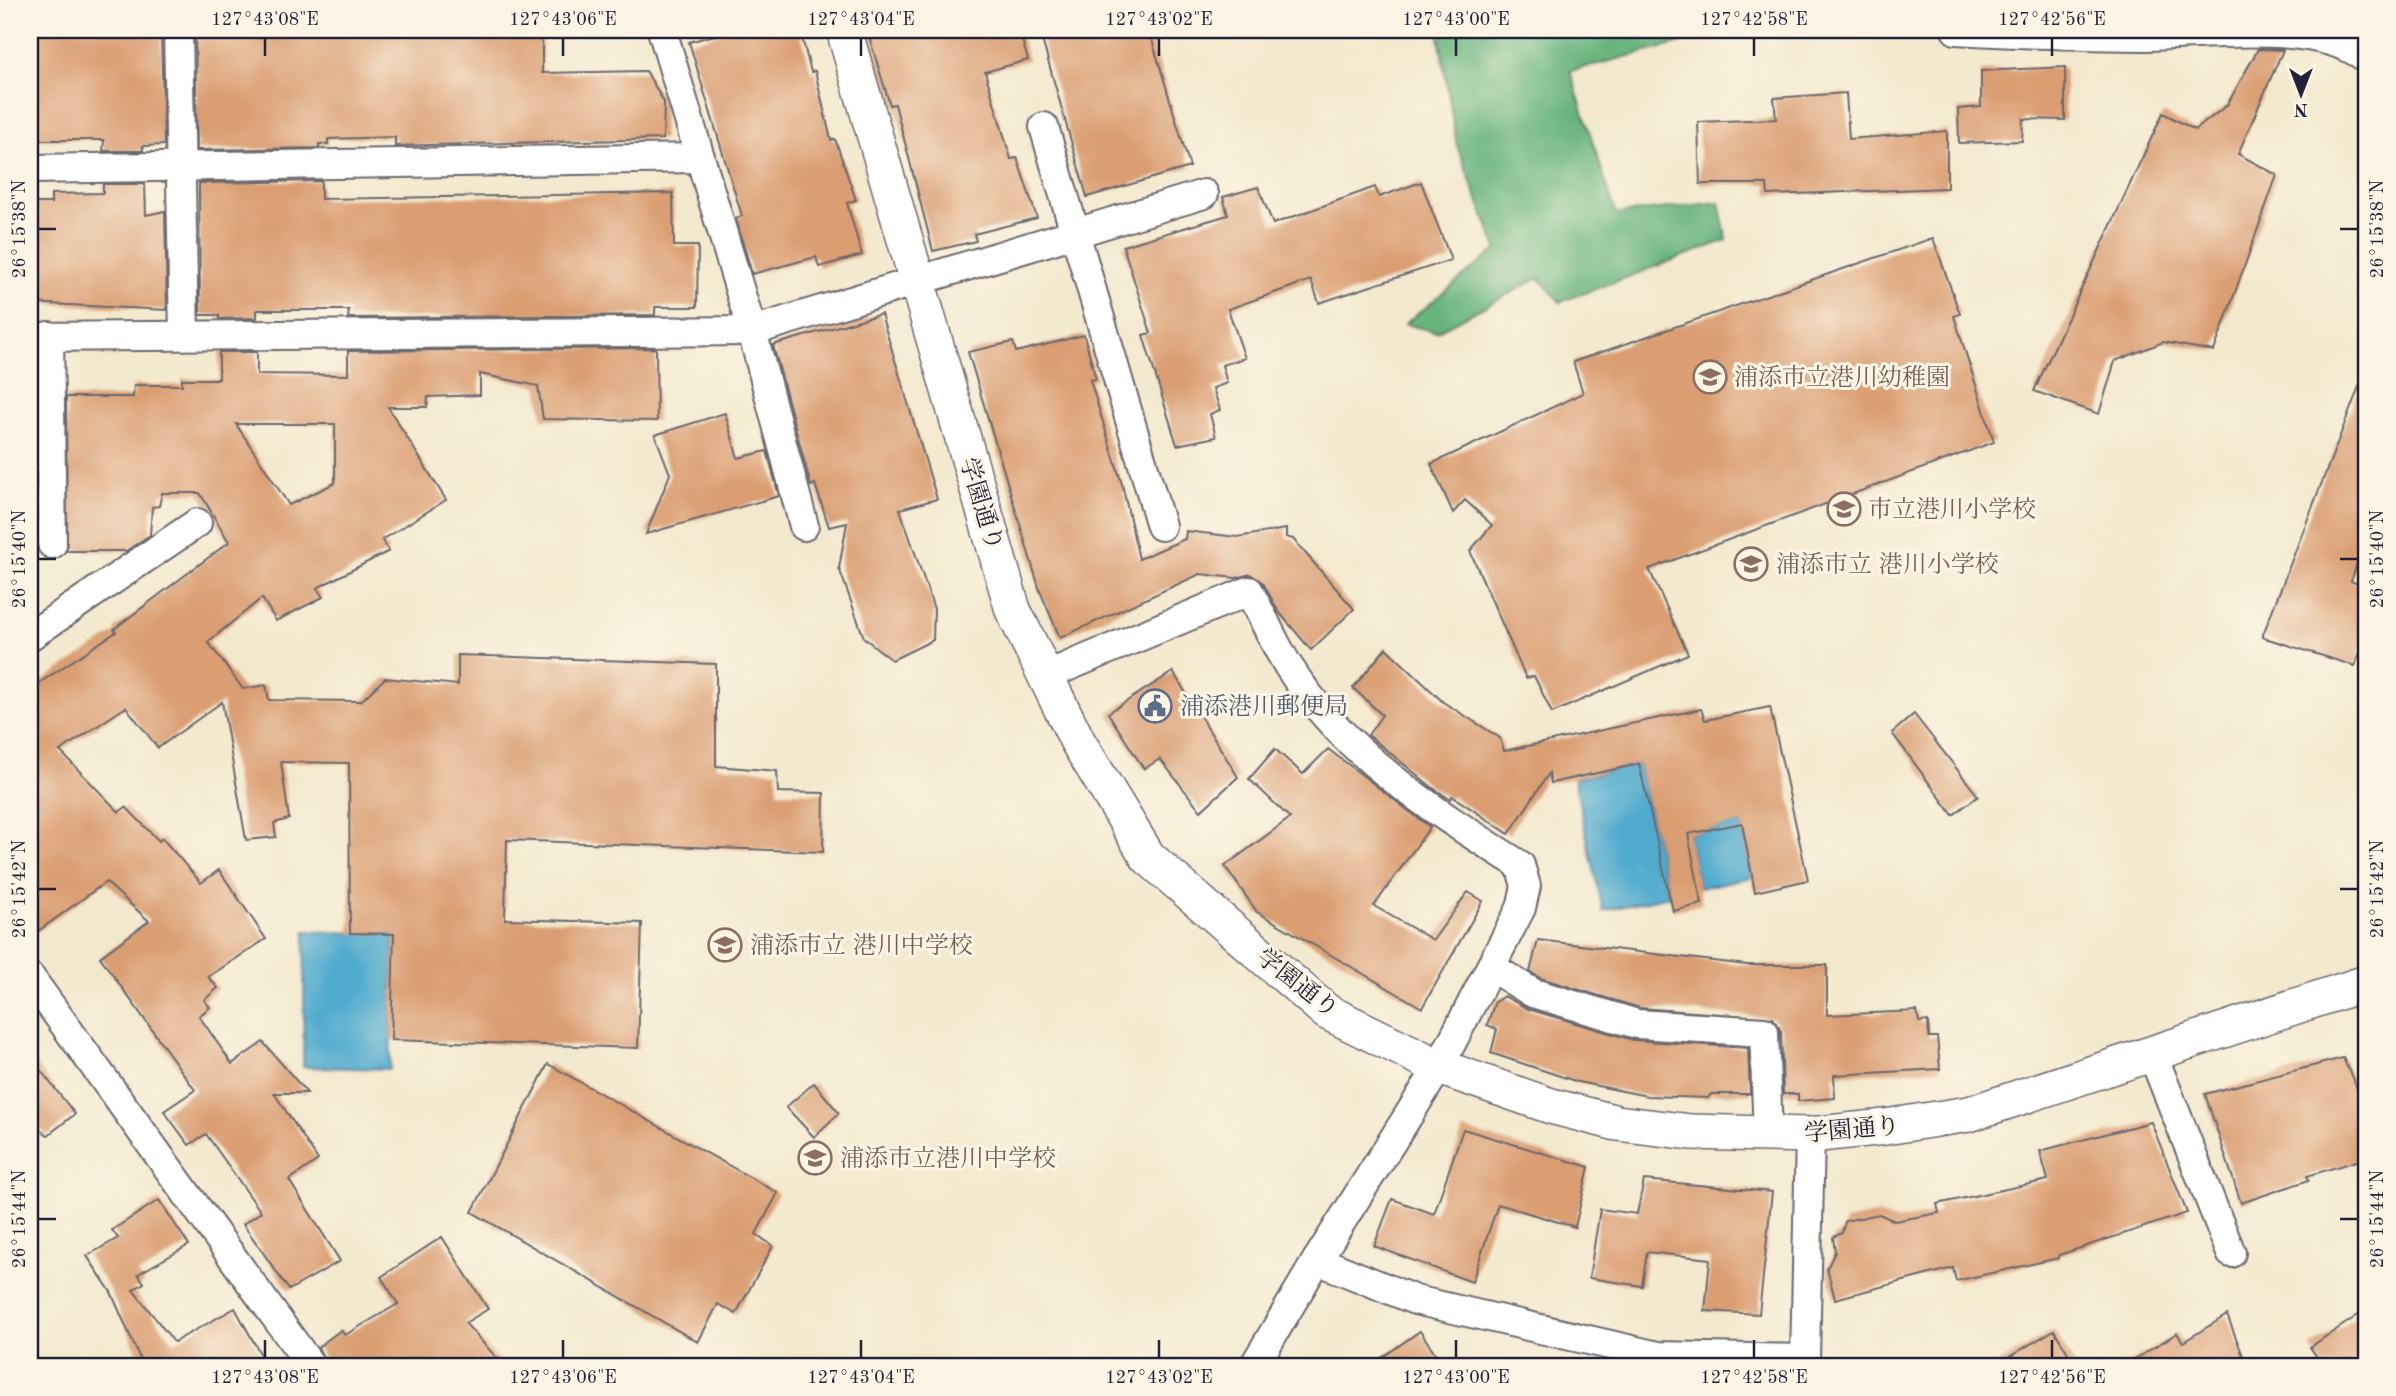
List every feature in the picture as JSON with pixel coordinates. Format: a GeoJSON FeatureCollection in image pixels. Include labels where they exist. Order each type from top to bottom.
{"type":"FeatureCollection","features":[{"type":"Feature","properties":{"kind":"street"},"geometry":{"type":"LineString","coordinates":[[178,30],[184,335]]}},
{"type":"Feature","properties":{"kind":"street"},"geometry":{"type":"LineString","coordinates":[[662,30],[752,331],[804,526]]}},
{"type":"Feature","properties":{"kind":"street","name":"学園通り"},"geometry":{"type":"LineString","coordinates":[[844,30],[1013,610],[1045,676],[1078,742],[1148,857],[1327,1012],[1439,1068],[1551,1106],[1617,1123],[1691,1132],[1810,1135],[1885,1128],[1969,1114],[2366,983]]}},
{"type":"Feature","properties":{"kind":"street"},"geometry":{"type":"LineString","coordinates":[[1956,30],[2144,36],[2292,34],[2322,38],[2352,48],[2366,58]]}},
{"type":"Feature","properties":{"kind":"street"},"geometry":{"type":"LineString","coordinates":[[1045,127],[1074,236],[1161,526]]}},
{"type":"Feature","properties":{"kind":"street"},"geometry":{"type":"LineString","coordinates":[[30,170],[701,158]]}},
{"type":"Feature","properties":{"kind":"street"},"geometry":{"type":"LineString","coordinates":[[52,544],[40,337],[752,331],[916,284],[1204,194]]}},
{"type":"Feature","properties":{"kind":"street"},"geometry":{"type":"LineString","coordinates":[[30,636],[197,523]]}},
{"type":"Feature","properties":{"kind":"street"},"geometry":{"type":"LineString","coordinates":[[1045,676],[1249,591],[1289,667],[1329,717],[1376,767],[1449,821],[1520,865],[1526,886],[1521,908],[1439,1068],[1317,1260],[1254,1366]]}},
{"type":"Feature","properties":{"kind":"street"},"geometry":{"type":"LineString","coordinates":[[1491,967],[1533,993],[1637,1024],[1764,1032],[1768,1135]]}},
{"type":"Feature","properties":{"kind":"street"},"geometry":{"type":"LineString","coordinates":[[30,977],[311,1366]]}},
{"type":"Feature","properties":{"kind":"street"},"geometry":{"type":"LineString","coordinates":[[2152,1053],[2231,1253]]}},
{"type":"Feature","properties":{"kind":"street"},"geometry":{"type":"LineString","coordinates":[[1317,1260],[1415,1300],[1658,1356],[1805,1359],[1810,1135]]}},
{"type":"Feature","properties":{"kind":"green space"},"geometry":{"type":"Polygon","coordinates":[[[1438,30],[1685,30],[1682,43],[1570,71],[1616,214],[1719,202],[1727,240],[1560,302],[1539,278],[1436,332],[1405,324],[1497,249],[1457,146],[1438,30]]]}},
{"type":"Feature","properties":{"kind":"water"},"geometry":{"type":"Polygon","coordinates":[[[1639,764],[1669,896],[1603,911],[1574,779],[1639,764]]]}},
{"type":"Feature","properties":{"kind":"water"},"geometry":{"type":"Polygon","coordinates":[[[1742,823],[1752,877],[1699,888],[1688,834],[1742,823]]]}},
{"type":"Feature","properties":{"kind":"water"},"geometry":{"type":"Polygon","coordinates":[[[305,931],[394,934],[390,1069],[303,1067],[305,931]]]}},
{"type":"Feature","properties":{"kind":"building"},"geometry":{"type":"Polygon","coordinates":[[[30,30],[161,30],[164,145],[143,146],[143,151],[103,151],[104,140],[30,140],[30,30]]]}},
{"type":"Feature","properties":{"kind":"building"},"geometry":{"type":"Polygon","coordinates":[[[195,30],[542,30],[542,73],[646,71],[664,102],[663,139],[395,146],[395,137],[328,139],[328,144],[319,144],[319,148],[197,150],[195,30]]]}},
{"type":"Feature","properties":{"kind":"building"},"geometry":{"type":"Polygon","coordinates":[[[733,30],[800,30],[811,72],[815,71],[831,140],[835,139],[856,200],[847,203],[862,255],[819,267],[816,257],[752,274],[736,219],[742,216],[689,42],[733,30]]]}},
{"type":"Feature","properties":{"kind":"building"},"geometry":{"type":"Polygon","coordinates":[[[867,30],[1019,30],[1028,60],[985,72],[1011,159],[1017,158],[1037,218],[974,234],[976,241],[933,251],[895,104],[890,105],[867,30]]]}},
{"type":"Feature","properties":{"kind":"building"},"geometry":{"type":"Polygon","coordinates":[[[1064,30],[1149,30],[1190,167],[1087,197],[1041,36],[1064,30]]]}},
{"type":"Feature","properties":{"kind":"building"},"geometry":{"type":"Polygon","coordinates":[[[2258,49],[2283,50],[2238,154],[2277,175],[2214,351],[2163,342],[2115,361],[2099,414],[2034,391],[2163,113],[2195,130],[2227,105],[2258,49]]]}},
{"type":"Feature","properties":{"kind":"building"},"geometry":{"type":"Polygon","coordinates":[[[2065,67],[2065,120],[2023,119],[2022,141],[1959,143],[1958,109],[1981,107],[1981,71],[2065,67]]]}},
{"type":"Feature","properties":{"kind":"building"},"geometry":{"type":"Polygon","coordinates":[[[1846,93],[1849,139],[1947,131],[1947,188],[1768,195],[1767,184],[1700,184],[1698,122],[1776,119],[1774,98],[1846,93]]]}},
{"type":"Feature","properties":{"kind":"building"},"geometry":{"type":"Polygon","coordinates":[[[321,181],[321,199],[673,193],[674,246],[698,246],[697,307],[655,307],[655,315],[348,318],[349,310],[257,310],[257,318],[219,319],[219,315],[200,315],[199,183],[321,181]]]}},
{"type":"Feature","properties":{"kind":"building"},"geometry":{"type":"Polygon","coordinates":[[[1421,182],[1451,260],[1319,303],[1311,280],[1228,309],[1245,358],[1222,365],[1227,383],[1213,388],[1220,410],[1210,414],[1216,437],[1177,445],[1143,335],[1151,333],[1123,246],[1228,215],[1223,197],[1258,187],[1273,224],[1375,187],[1379,197],[1421,182]]]}},
{"type":"Feature","properties":{"kind":"building"},"geometry":{"type":"Polygon","coordinates":[[[103,184],[145,184],[146,215],[165,211],[167,310],[30,303],[30,203],[51,203],[51,194],[103,193],[103,184]]]}},
{"type":"Feature","properties":{"kind":"building"},"geometry":{"type":"Polygon","coordinates":[[[1933,238],[1960,314],[1954,316],[1994,442],[1649,569],[1688,654],[1552,713],[1534,676],[1526,678],[1470,551],[1492,525],[1465,500],[1453,513],[1431,464],[1583,393],[1573,362],[1933,238]]]}},
{"type":"Feature","properties":{"kind":"building"},"geometry":{"type":"Polygon","coordinates":[[[881,314],[937,499],[900,509],[934,609],[933,640],[892,660],[864,638],[839,568],[847,523],[829,527],[815,484],[811,486],[773,345],[881,314]]]}},
{"type":"Feature","properties":{"kind":"building"},"geometry":{"type":"Polygon","coordinates":[[[1084,335],[1096,379],[1090,380],[1122,484],[1139,559],[1185,539],[1186,531],[1237,537],[1286,529],[1286,537],[1293,539],[1354,609],[1311,650],[1278,611],[1263,583],[1250,574],[1236,578],[1200,574],[1060,638],[1040,591],[968,352],[1013,342],[1016,352],[1084,335]]]}},
{"type":"Feature","properties":{"kind":"building"},"geometry":{"type":"Polygon","coordinates":[[[656,348],[657,421],[543,419],[538,386],[480,374],[480,395],[428,397],[427,407],[388,407],[446,500],[382,540],[389,551],[317,588],[323,597],[276,621],[262,598],[208,642],[243,689],[266,685],[269,700],[361,701],[385,678],[458,685],[458,655],[716,664],[716,766],[777,771],[778,792],[824,793],[823,852],[507,840],[505,919],[642,923],[638,1048],[391,1040],[394,934],[350,933],[349,763],[281,762],[289,819],[274,823],[276,837],[246,840],[222,702],[158,748],[126,707],[60,751],[119,812],[126,807],[159,841],[162,838],[201,883],[219,870],[266,939],[208,977],[218,988],[204,1000],[210,1007],[199,1016],[232,1064],[263,1042],[307,1093],[274,1093],[318,1160],[289,1180],[340,1261],[289,1290],[243,1224],[261,1212],[206,1134],[189,1145],[164,1111],[195,1090],[100,957],[149,921],[106,882],[30,937],[30,689],[116,632],[114,629],[229,542],[200,493],[162,493],[159,506],[152,507],[150,535],[126,551],[67,551],[66,397],[133,397],[134,385],[182,385],[182,379],[219,379],[219,352],[257,352],[257,374],[348,375],[348,351],[656,348]],[[236,424],[289,505],[335,483],[335,424],[236,424]]]}},
{"type":"Feature","properties":{"kind":"building"},"geometry":{"type":"Polygon","coordinates":[[[2364,374],[2366,538],[2351,581],[2366,588],[2366,635],[2355,666],[2262,637],[2364,374]]]}},
{"type":"Feature","properties":{"kind":"building"},"geometry":{"type":"Polygon","coordinates":[[[725,413],[738,458],[767,451],[779,496],[646,534],[670,474],[655,435],[725,413]]]}},
{"type":"Feature","properties":{"kind":"building"},"geometry":{"type":"Polygon","coordinates":[[[1386,648],[1443,702],[1500,738],[1504,751],[1701,709],[1705,720],[1770,707],[1808,880],[1755,892],[1742,823],[1688,834],[1702,904],[1673,911],[1639,764],[1551,783],[1549,773],[1509,834],[1452,796],[1450,799],[1433,788],[1368,735],[1382,715],[1353,688],[1386,648]]]}},
{"type":"Feature","properties":{"kind":"building"},"geometry":{"type":"Polygon","coordinates":[[[1173,672],[1238,777],[1201,811],[1160,759],[1144,769],[1108,713],[1173,672]]]}},
{"type":"Feature","properties":{"kind":"building"},"geometry":{"type":"Polygon","coordinates":[[[1914,714],[1978,796],[1953,815],[1892,733],[1914,714]]]}},
{"type":"Feature","properties":{"kind":"building"},"geometry":{"type":"Polygon","coordinates":[[[1275,749],[1303,774],[1328,749],[1430,827],[1374,906],[1433,940],[1468,892],[1483,901],[1422,1008],[1257,912],[1225,866],[1290,818],[1249,779],[1275,749]]]}},
{"type":"Feature","properties":{"kind":"building"},"geometry":{"type":"Polygon","coordinates":[[[1538,940],[1747,965],[1827,965],[1827,1015],[1917,1011],[1919,1022],[1928,1021],[1929,1037],[1937,1037],[1940,1069],[1834,1075],[1835,1098],[1798,1101],[1798,1094],[1783,1094],[1781,1031],[1773,1018],[1640,1008],[1540,978],[1530,972],[1538,940]]]}},
{"type":"Feature","properties":{"kind":"building"},"geometry":{"type":"Polygon","coordinates":[[[1504,996],[1528,1009],[1633,1040],[1748,1048],[1750,1094],[1711,1094],[1708,1098],[1647,1096],[1578,1082],[1491,1053],[1497,1029],[1487,1025],[1495,1002],[1504,996]]]}},
{"type":"Feature","properties":{"kind":"building"},"geometry":{"type":"Polygon","coordinates":[[[30,1057],[75,1114],[48,1135],[30,1124],[30,1057]]]}},
{"type":"Feature","properties":{"kind":"building"},"geometry":{"type":"Polygon","coordinates":[[[2343,1058],[2366,1108],[2366,1158],[2307,1176],[2309,1180],[2241,1203],[2205,1094],[2343,1058]]]}},
{"type":"Feature","properties":{"kind":"building"},"geometry":{"type":"Polygon","coordinates":[[[548,1064],[778,1193],[756,1234],[773,1246],[736,1314],[718,1304],[698,1342],[472,1212],[548,1064]]]}},
{"type":"Feature","properties":{"kind":"building"},"geometry":{"type":"Polygon","coordinates":[[[814,1083],[839,1113],[814,1137],[786,1107],[814,1083]]]}},
{"type":"Feature","properties":{"kind":"building"},"geometry":{"type":"Polygon","coordinates":[[[2151,1122],[2187,1213],[2059,1255],[2059,1258],[1956,1281],[1953,1268],[1835,1299],[1827,1268],[1835,1252],[1833,1237],[1842,1233],[1845,1221],[1879,1214],[1895,1221],[1939,1213],[1937,1204],[2048,1180],[2040,1151],[2151,1122]]]}},
{"type":"Feature","properties":{"kind":"building"},"geometry":{"type":"Polygon","coordinates":[[[1463,1129],[1589,1167],[1575,1227],[1498,1204],[1472,1282],[1374,1246],[1392,1199],[1434,1214],[1463,1129]]]}},
{"type":"Feature","properties":{"kind":"building"},"geometry":{"type":"Polygon","coordinates":[[[1644,1180],[1772,1192],[1759,1314],[1705,1311],[1710,1259],[1647,1252],[1642,1286],[1589,1278],[1600,1209],[1637,1214],[1644,1180]]]}},
{"type":"Feature","properties":{"kind":"building"},"geometry":{"type":"Polygon","coordinates":[[[159,1200],[189,1245],[138,1274],[144,1283],[133,1290],[174,1342],[235,1308],[267,1366],[132,1366],[141,1361],[111,1292],[87,1256],[118,1238],[112,1230],[159,1200]]]}},
{"type":"Feature","properties":{"kind":"building"},"geometry":{"type":"Polygon","coordinates":[[[442,1237],[488,1309],[465,1323],[504,1366],[327,1366],[318,1347],[341,1330],[345,1335],[398,1304],[381,1277],[442,1237]]]}},
{"type":"Feature","properties":{"kind":"building"},"geometry":{"type":"Polygon","coordinates":[[[2366,1310],[2366,1366],[2323,1366],[2310,1347],[2366,1310]]]}},
{"type":"Feature","properties":{"kind":"building"},"geometry":{"type":"Polygon","coordinates":[[[2227,1315],[2247,1366],[2124,1366],[2177,1333],[2183,1342],[2227,1315]]]}},
{"type":"Feature","properties":{"kind":"building"},"geometry":{"type":"Polygon","coordinates":[[[2054,1330],[2076,1366],[1994,1366],[2054,1330]]]}},
{"type":"Feature","properties":{"kind":"building"},"geometry":{"type":"Polygon","coordinates":[[[1420,1331],[1444,1366],[1370,1366],[1420,1331]]]}},
{"type":"Feature","properties":{"kind":"place","name":"浦添市立港川幼稚園"},"geometry":{"type":"Point","coordinates":[1710,377]}},
{"type":"Feature","properties":{"kind":"place","name":"市立港川小学校"},"geometry":{"type":"Point","coordinates":[1844,509]}},
{"type":"Feature","properties":{"kind":"place","name":"浦添市立 港川小学校"},"geometry":{"type":"Point","coordinates":[1751,564]}},
{"type":"Feature","properties":{"kind":"place","name":"浦添港川郵便局"},"geometry":{"type":"Point","coordinates":[1155,706]}},
{"type":"Feature","properties":{"kind":"place","name":"浦添市立 港川中学校"},"geometry":{"type":"Point","coordinates":[725,945]}},
{"type":"Feature","properties":{"kind":"place","name":"浦添市立港川中学校"},"geometry":{"type":"Point","coordinates":[815,1158]}}]}
